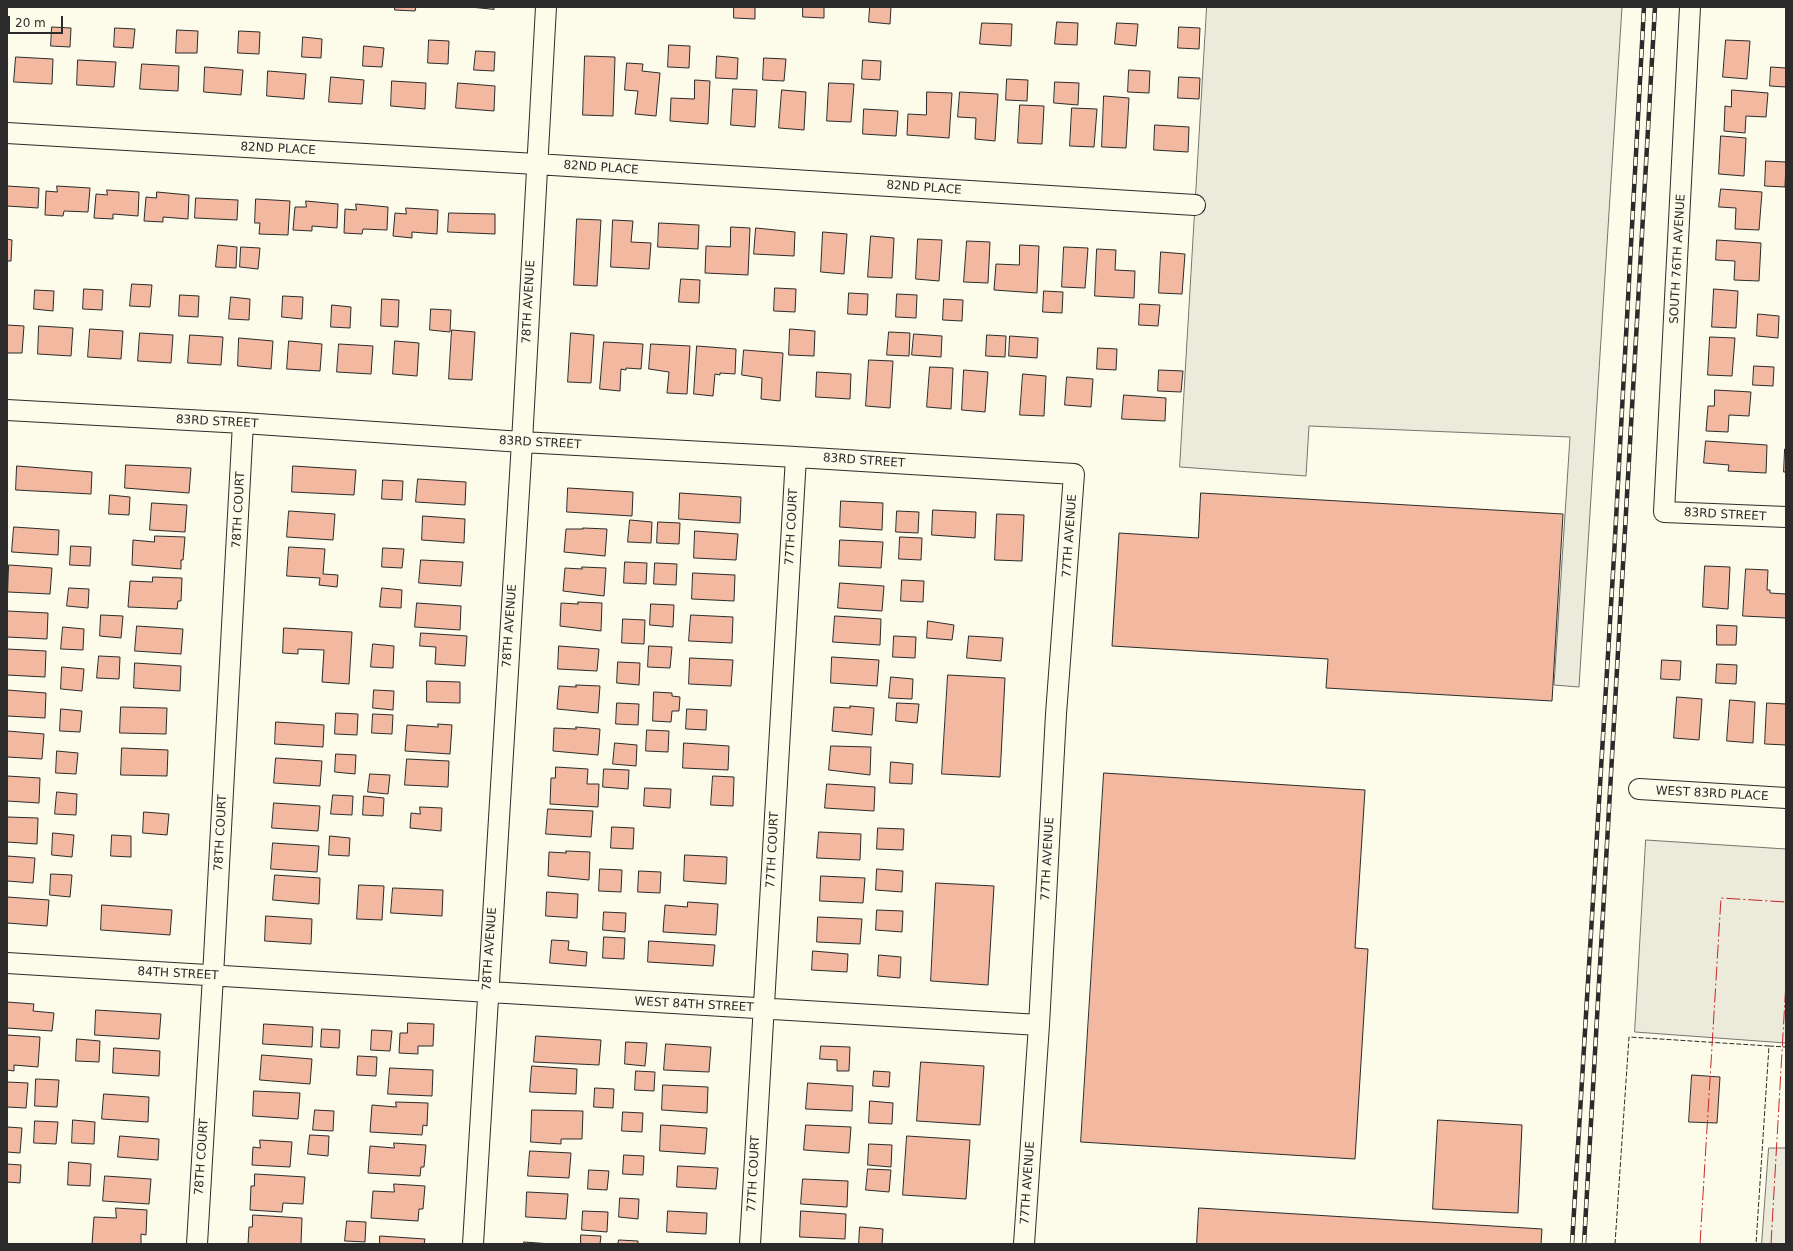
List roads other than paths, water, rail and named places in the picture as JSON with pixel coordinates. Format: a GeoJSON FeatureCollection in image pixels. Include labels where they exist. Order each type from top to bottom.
{"type":"FeatureCollection","features":[{"type":"Feature","properties":{"kind":"street","name":"78TH AVENUE"},"geometry":{"type":"LineString","coordinates":[[473,1244],[487,993],[522,442],[536,164],[546,7]]}},
{"type":"Feature","properties":{"kind":"street","name":"SOUTH 76TH AVENUE"},"geometry":{"type":"LineString","coordinates":[[1664,512],[1690,7]]}},
{"type":"Feature","properties":{"kind":"street","name":"82ND PLACE"},"geometry":{"type":"LineString","coordinates":[[7,133],[1195,205]]}},
{"type":"Feature","properties":{"kind":"street","name":"83RD STREET"},"geometry":{"type":"LineString","coordinates":[[7,410],[243,423],[522,442],[796,456],[1074,474]]}},
{"type":"Feature","properties":{"kind":"street","name":"78TH COURT"},"geometry":{"type":"LineString","coordinates":[[197,1244],[243,423]]}},
{"type":"Feature","properties":{"kind":"street","name":"77TH COURT"},"geometry":{"type":"LineString","coordinates":[[750,1244],[796,456]]}},
{"type":"Feature","properties":{"kind":"street","name":"77TH AVENUE"},"geometry":{"type":"LineString","coordinates":[[1024,1244],[1039,1025],[1056,714],[1074,474]]}},
{"type":"Feature","properties":{"kind":"street","name":"83RD STREET"},"geometry":{"type":"LineString","coordinates":[[1664,512],[1786,518]]}},
{"type":"Feature","properties":{"kind":"street","name":"WEST 83RD PLACE"},"geometry":{"type":"LineString","coordinates":[[1639,789],[1786,798]]}},
{"type":"Feature","properties":{"kind":"street","name":"84TH STREET"},"geometry":{"type":"LineString","coordinates":[[7,963],[349,984]]}},
{"type":"Feature","properties":{"kind":"street","name":"WEST 84TH STREET"},"geometry":{"type":"LineString","coordinates":[[349,984],[1039,1025]]}},
{"type":"Feature","properties":{"kind":"railway"},"geometry":{"type":"LineString","coordinates":[[1572,1244],[1614,556],[1644,7]]}},
{"type":"Feature","properties":{"kind":"railway"},"geometry":{"type":"LineString","coordinates":[[1584,1244],[1655,7]]}}]}
